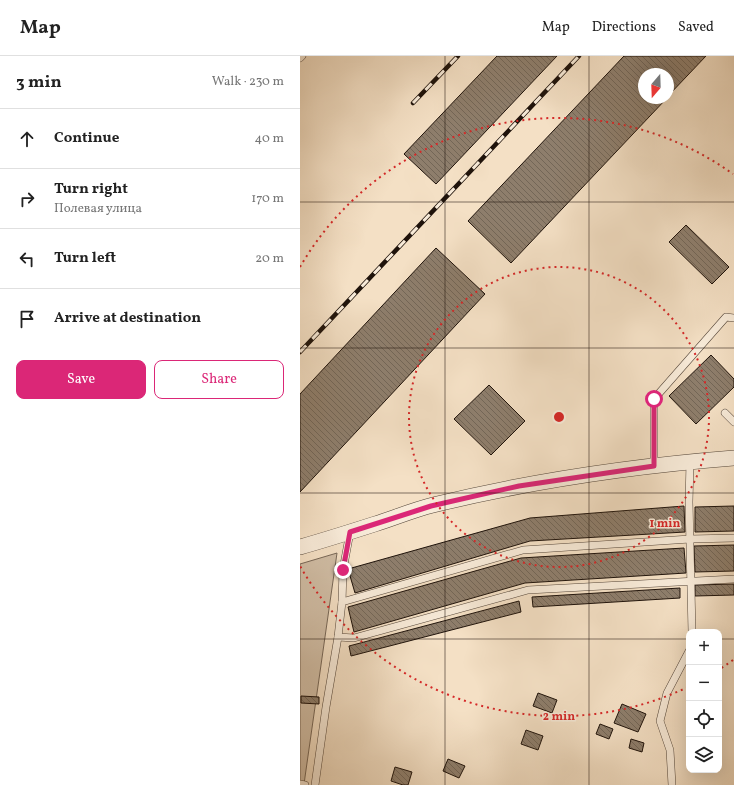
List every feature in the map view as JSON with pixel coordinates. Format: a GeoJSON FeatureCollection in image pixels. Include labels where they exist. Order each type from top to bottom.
{"type":"FeatureCollection","features":[{"type":"Feature","properties":{"kind":"street"},"geometry":{"type":"LineString","coordinates":[[300,547],[431,506],[519,486],[654,466],[734,458]]}},
{"type":"Feature","properties":{"kind":"lane"},"geometry":{"type":"LineString","coordinates":[[654,466],[654,399],[726,317],[734,318]]}},
{"type":"Feature","properties":{"kind":"lane"},"geometry":{"type":"LineString","coordinates":[[725,413],[734,422]]}},
{"type":"Feature","properties":{"kind":"lane"},"geometry":{"type":"LineString","coordinates":[[690,462],[692,629]]}},
{"type":"Feature","properties":{"kind":"lane"},"geometry":{"type":"LineString","coordinates":[[315,785],[338,637],[342,602],[343,570],[350,532]]}},
{"type":"Feature","properties":{"kind":"lane"},"geometry":{"type":"LineString","coordinates":[[342,602],[523,550],[690,539],[734,538]]}},
{"type":"Feature","properties":{"kind":"lane"},"geometry":{"type":"LineString","coordinates":[[338,637],[354,638],[528,590],[734,580]]}},
{"type":"Feature","properties":{"kind":"lane"},"geometry":{"type":"LineString","coordinates":[[672,785],[670,750],[660,721],[667,693],[686,656]]}},
{"type":"Feature","properties":{"kind":"lane"},"geometry":{"type":"LineString","coordinates":[[300,784],[306,785]]}},
{"type":"Feature","properties":{"kind":"shaded area"},"geometry":{"type":"Polygon","coordinates":[[[337,553],[304,785],[300,785],[300,564],[337,553]]]}},
{"type":"Feature","properties":{"kind":"building"},"geometry":{"type":"Polygon","coordinates":[[[497,56],[557,56],[436,184],[404,154],[497,56]]]}},
{"type":"Feature","properties":{"kind":"building"},"geometry":{"type":"Polygon","coordinates":[[[624,56],[706,56],[674,90],[674,68],[638,68],[638,104],[661,104],[511,263],[468,221],[624,56]]]}},
{"type":"Feature","properties":{"kind":"building"},"geometry":{"type":"Polygon","coordinates":[[[686,225],[729,267],[712,284],[669,242],[686,225]]]}},
{"type":"Feature","properties":{"kind":"building"},"geometry":{"type":"Polygon","coordinates":[[[436,248],[485,294],[300,492],[300,394],[436,248]]]}},
{"type":"Feature","properties":{"kind":"building"},"geometry":{"type":"Polygon","coordinates":[[[711,355],[734,379],[734,387],[696,424],[669,396],[711,355]]]}},
{"type":"Feature","properties":{"kind":"building"},"geometry":{"type":"Polygon","coordinates":[[[489,385],[525,421],[491,455],[454,419],[489,385]]]}},
{"type":"Feature","properties":{"kind":"building"},"geometry":{"type":"Polygon","coordinates":[[[684,506],[685,532],[530,541],[355,593],[348,569],[530,518],[684,506]]]}},
{"type":"Feature","properties":{"kind":"building"},"geometry":{"type":"Polygon","coordinates":[[[734,506],[734,531],[695,532],[695,507],[734,506]]]}},
{"type":"Feature","properties":{"kind":"building"},"geometry":{"type":"Polygon","coordinates":[[[734,545],[734,571],[695,572],[694,546],[734,545]]]}},
{"type":"Feature","properties":{"kind":"building"},"geometry":{"type":"Polygon","coordinates":[[[684,548],[686,573],[525,583],[354,632],[348,607],[521,558],[684,548]]]}},
{"type":"Feature","properties":{"kind":"building"},"geometry":{"type":"Polygon","coordinates":[[[734,584],[734,595],[695,596],[695,585],[734,584]]]}},
{"type":"Feature","properties":{"kind":"building"},"geometry":{"type":"Polygon","coordinates":[[[680,588],[680,598],[533,607],[532,597],[680,588]]]}},
{"type":"Feature","properties":{"kind":"building"},"geometry":{"type":"Polygon","coordinates":[[[519,601],[521,612],[351,656],[349,646],[519,601]]]}},
{"type":"Feature","properties":{"kind":"building"},"geometry":{"type":"Polygon","coordinates":[[[538,693],[557,700],[552,713],[533,706],[538,693]]]}},
{"type":"Feature","properties":{"kind":"building"},"geometry":{"type":"Polygon","coordinates":[[[301,696],[319,697],[319,704],[301,703],[301,696]]]}},
{"type":"Feature","properties":{"kind":"building"},"geometry":{"type":"Polygon","coordinates":[[[622,704],[646,714],[638,732],[614,723],[622,704]]]}},
{"type":"Feature","properties":{"kind":"building"},"geometry":{"type":"Polygon","coordinates":[[[600,724],[613,729],[609,739],[596,734],[600,724]]]}},
{"type":"Feature","properties":{"kind":"building"},"geometry":{"type":"Polygon","coordinates":[[[526,730],[543,736],[538,750],[521,744],[526,730]]]}},
{"type":"Feature","properties":{"kind":"building"},"geometry":{"type":"Polygon","coordinates":[[[631,739],[644,743],[642,752],[629,748],[631,739]]]}},
{"type":"Feature","properties":{"kind":"building"},"geometry":{"type":"Polygon","coordinates":[[[448,759],[465,766],[459,778],[443,771],[448,759]]]}},
{"type":"Feature","properties":{"kind":"building"},"geometry":{"type":"Polygon","coordinates":[[[395,767],[412,772],[408,785],[391,781],[395,767]]]}},
{"type":"Feature","properties":{"kind":"railway"},"geometry":{"type":"LineString","coordinates":[[413,103],[458,56]]}},
{"type":"Feature","properties":{"kind":"railway"},"geometry":{"type":"LineString","coordinates":[[300,352],[579,56]]}},
{"type":"Feature","properties":{"kind":"route"},"geometry":{"type":"LineString","coordinates":[[343,570],[350,532],[431,506],[519,486],[604,472],[654,466],[654,399]]}}]}
